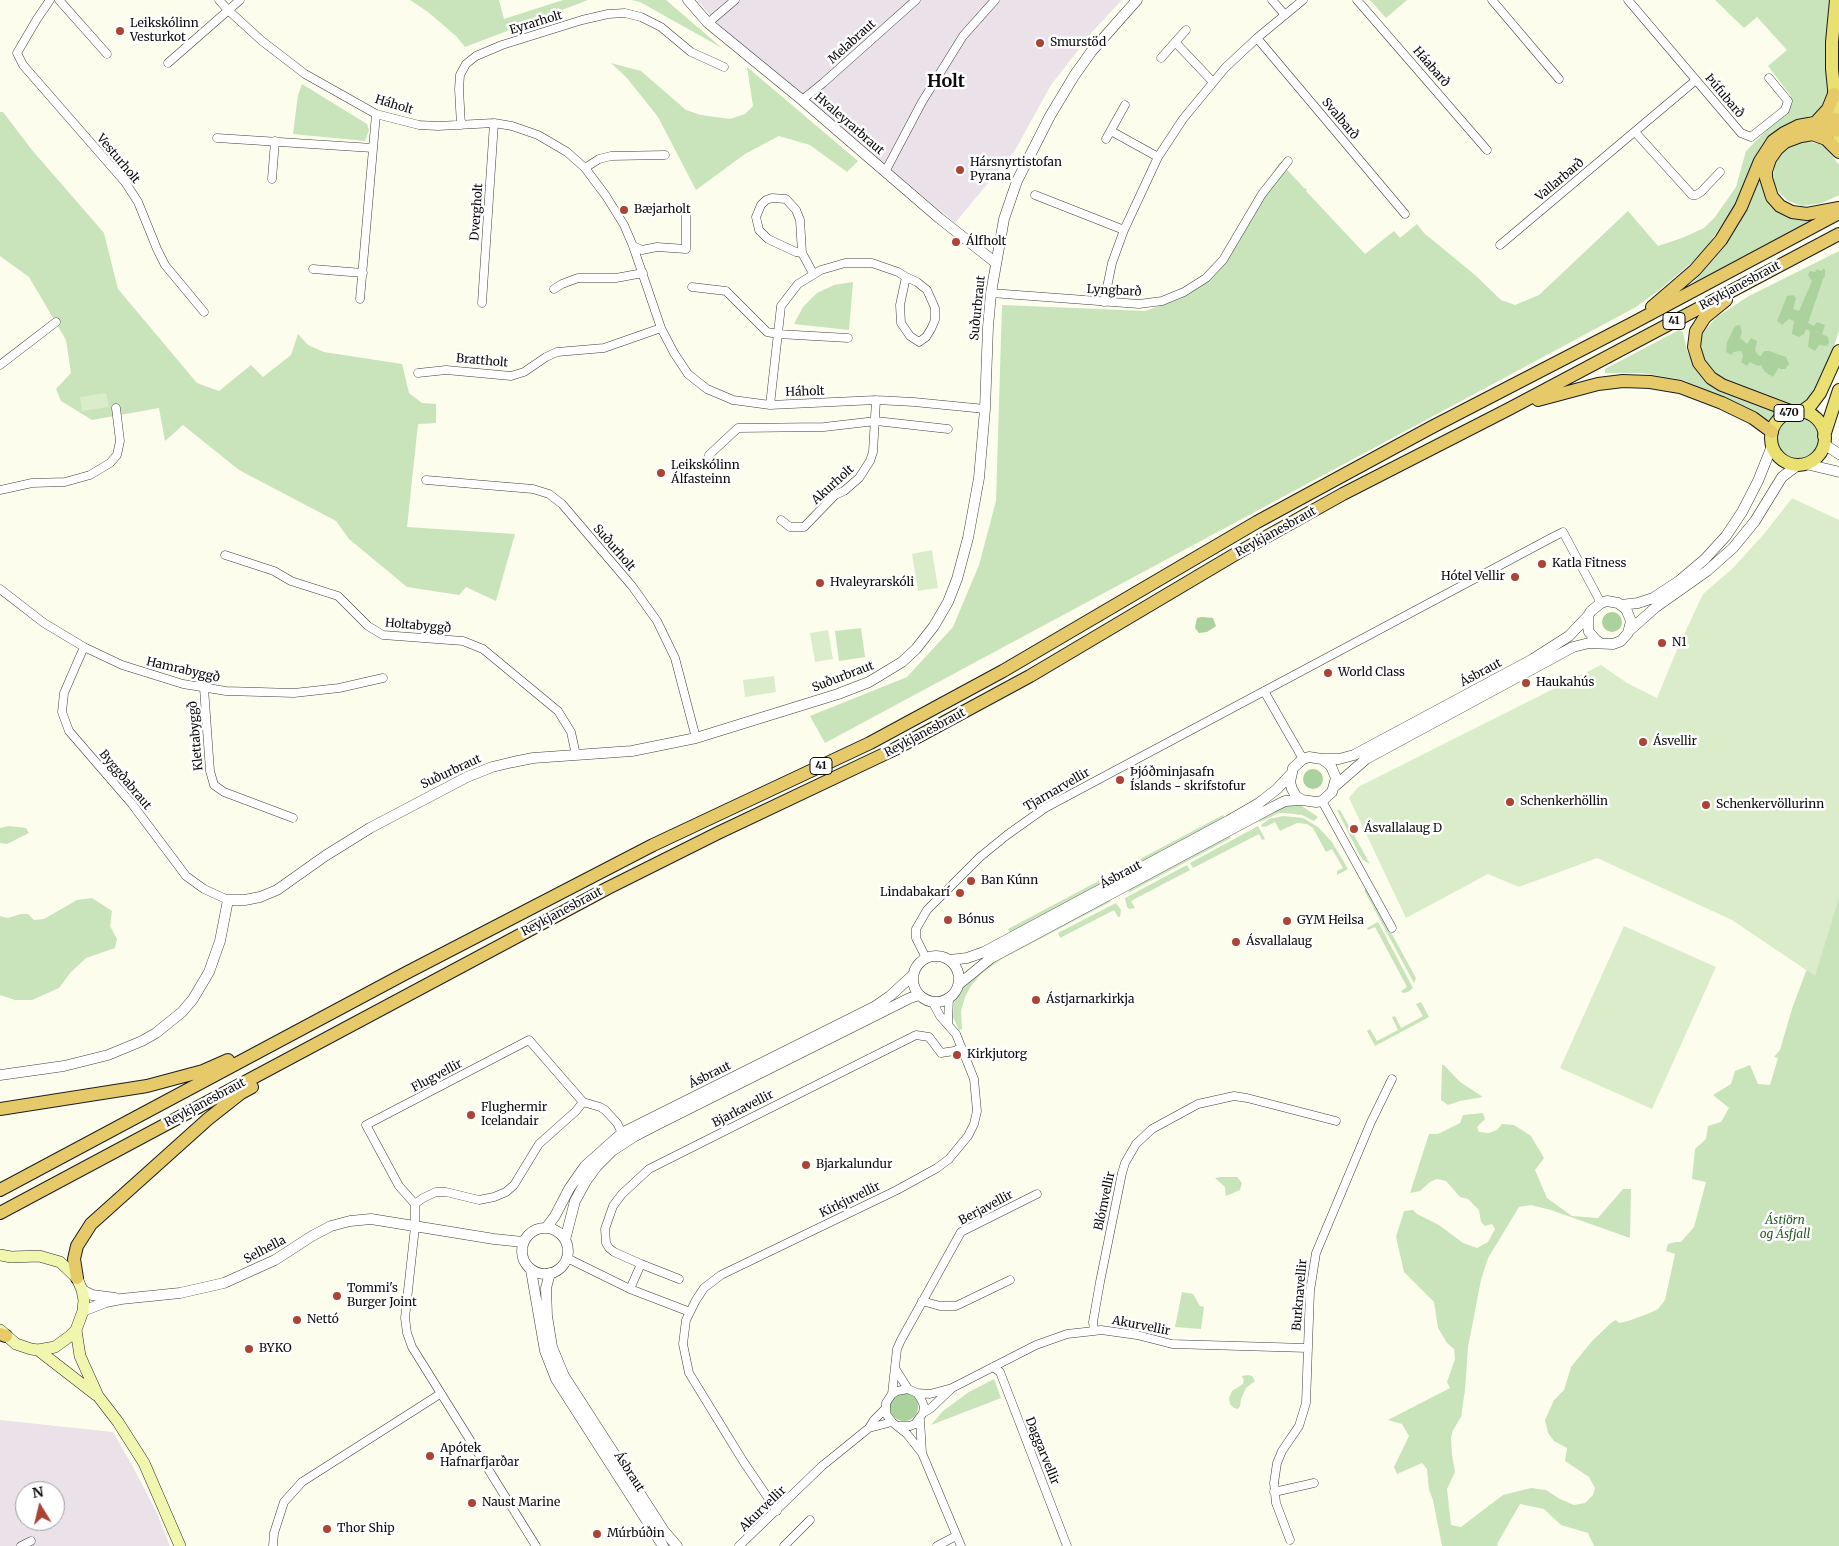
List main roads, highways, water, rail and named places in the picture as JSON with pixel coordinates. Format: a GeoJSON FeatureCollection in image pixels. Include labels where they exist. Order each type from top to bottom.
{"type":"FeatureCollection","features":[{"type":"Feature","properties":{"kind":"highway"},"geometry":{"type":"LineString","coordinates":[[1834,94],[1828,109],[1814,128],[1781,145],[1774,153],[1766,171],[1769,191],[1780,206],[1792,212],[1807,214],[1839,208]]}},
{"type":"Feature","properties":{"kind":"highway"},"geometry":{"type":"LineString","coordinates":[[1814,128],[1839,152]]}},
{"type":"Feature","properties":{"kind":"highway"},"geometry":{"type":"LineString","coordinates":[[1633,323],[1694,270],[1721,240],[1741,207],[1760,161],[1773,141],[1790,130],[1838,128]]}},
{"type":"Feature","properties":{"kind":"highway","name":"Reykjanesbraut"},"geometry":{"type":"LineString","coordinates":[[0,1190],[408,972],[653,845],[870,743],[1003,671],[1257,522],[1432,427],[1839,213]]}},
{"type":"Feature","properties":{"kind":"highway","name":"Reykjanesbraut"},"geometry":{"type":"LineString","coordinates":[[0,1213],[608,888],[718,833],[895,749],[1030,676],[1238,552],[1343,494],[1509,409],[1839,234]]}},
{"type":"Feature","properties":{"kind":"highway"},"geometry":{"type":"LineString","coordinates":[[1755,278],[1704,317],[1696,331],[1695,355],[1704,370],[1722,386],[1797,412]]}},
{"type":"Feature","properties":{"kind":"highway"},"geometry":{"type":"LineString","coordinates":[[1509,409],[1591,385],[1623,381],[1650,382],[1680,387],[1722,403],[1753,418],[1772,432]]}},
{"type":"Feature","properties":{"kind":"highway"},"geometry":{"type":"LineString","coordinates":[[78,1278],[74,1259],[77,1246],[91,1224],[208,1119],[241,1093],[409,1002],[459,967]]}},
{"type":"Feature","properties":{"kind":"highway"},"geometry":{"type":"LineString","coordinates":[[0,1109],[147,1086],[203,1071],[236,1057],[332,1005],[408,972]]}},
{"type":"Feature","properties":{"kind":"main road"},"geometry":{"type":"LineString","coordinates":[[1836,6],[1839,32]]}},
{"type":"Feature","properties":{"kind":"main road"},"geometry":{"type":"LineString","coordinates":[[1836,6],[1832,42],[1834,94],[1838,128]]}},
{"type":"Feature","properties":{"kind":"main road","name":"470"},"geometry":{"type":"LineString","coordinates":[[1797,412],[1808,414],[1819,422],[1824,440],[1818,456],[1802,464],[1785,462],[1775,452],[1772,446],[1772,432],[1779,420],[1811,405],[1820,393],[1839,350]]}},
{"type":"Feature","properties":{"kind":"main road"},"geometry":{"type":"LineString","coordinates":[[1824,440],[1839,390]]}},
{"type":"Feature","properties":{"kind":"main road"},"geometry":{"type":"LineString","coordinates":[[0,1255],[39,1256],[55,1259],[67,1267],[78,1278],[82,1290],[83,1312],[76,1330],[55,1347],[38,1350],[25,1348],[2,1333]]}},
{"type":"Feature","properties":{"kind":"main road"},"geometry":{"type":"LineString","coordinates":[[76,1330],[80,1356],[98,1396],[144,1463],[180,1546]]}},
{"type":"Feature","properties":{"kind":"main road"},"geometry":{"type":"LineString","coordinates":[[38,1350],[98,1396]]}},
{"type":"Feature","properties":{"kind":"place","name":"Leikskólinn Vesturkot"},"geometry":{"type":"Point","coordinates":[120,31]}},
{"type":"Feature","properties":{"kind":"place","name":"Smurstöd"},"geometry":{"type":"Point","coordinates":[1040,43]}},
{"type":"Feature","properties":{"kind":"place","name":"Hársnyrtistofan Pyrana"},"geometry":{"type":"Point","coordinates":[960,170]}},
{"type":"Feature","properties":{"kind":"place","name":"Bæjarholt"},"geometry":{"type":"Point","coordinates":[624,210]}},
{"type":"Feature","properties":{"kind":"place","name":"Álfholt"},"geometry":{"type":"Point","coordinates":[956,242]}},
{"type":"Feature","properties":{"kind":"place","name":"Leikskólinn Álfasteinn"},"geometry":{"type":"Point","coordinates":[661,473]}},
{"type":"Feature","properties":{"kind":"place","name":"Katla Fitness"},"geometry":{"type":"Point","coordinates":[1542,564]}},
{"type":"Feature","properties":{"kind":"place","name":"Hótel Vellir"},"geometry":{"type":"Point","coordinates":[1515,577]}},
{"type":"Feature","properties":{"kind":"place","name":"Hvaleyrarskóli"},"geometry":{"type":"Point","coordinates":[820,583]}},
{"type":"Feature","properties":{"kind":"place","name":"N1"},"geometry":{"type":"Point","coordinates":[1662,643]}},
{"type":"Feature","properties":{"kind":"place","name":"World Class"},"geometry":{"type":"Point","coordinates":[1328,673]}},
{"type":"Feature","properties":{"kind":"place","name":"Haukahús"},"geometry":{"type":"Point","coordinates":[1526,683]}},
{"type":"Feature","properties":{"kind":"place","name":"Ásvellir"},"geometry":{"type":"Point","coordinates":[1643,742]}},
{"type":"Feature","properties":{"kind":"place","name":"Þjóðminjasafn Íslands - skrifstofur"},"geometry":{"type":"Point","coordinates":[1120,780]}},
{"type":"Feature","properties":{"kind":"place","name":"Schenkerhöllin"},"geometry":{"type":"Point","coordinates":[1510,802]}},
{"type":"Feature","properties":{"kind":"place","name":"Schenkervöllurinn"},"geometry":{"type":"Point","coordinates":[1706,805]}},
{"type":"Feature","properties":{"kind":"place","name":"Ásvallalaug D"},"geometry":{"type":"Point","coordinates":[1354,829]}},
{"type":"Feature","properties":{"kind":"place","name":"Ban Kúnn"},"geometry":{"type":"Point","coordinates":[971,881]}},
{"type":"Feature","properties":{"kind":"place","name":"Lindabakarí"},"geometry":{"type":"Point","coordinates":[960,893]}},
{"type":"Feature","properties":{"kind":"place","name":"Bónus"},"geometry":{"type":"Point","coordinates":[948,920]}},
{"type":"Feature","properties":{"kind":"place","name":"GYM Heilsa"},"geometry":{"type":"Point","coordinates":[1287,921]}},
{"type":"Feature","properties":{"kind":"place","name":"Ásvallalaug"},"geometry":{"type":"Point","coordinates":[1236,942]}},
{"type":"Feature","properties":{"kind":"place","name":"Ástjarnarkirkja"},"geometry":{"type":"Point","coordinates":[1036,1000]}},
{"type":"Feature","properties":{"kind":"place","name":"Kirkjutorg"},"geometry":{"type":"Point","coordinates":[957,1055]}},
{"type":"Feature","properties":{"kind":"place","name":"Flughermir Icelandair"},"geometry":{"type":"Point","coordinates":[471,1115]}},
{"type":"Feature","properties":{"kind":"place","name":"Bjarkalundur"},"geometry":{"type":"Point","coordinates":[806,1165]}},
{"type":"Feature","properties":{"kind":"place","name":"Tommi's Burger Joint"},"geometry":{"type":"Point","coordinates":[337,1296]}},
{"type":"Feature","properties":{"kind":"place","name":"Nettó"},"geometry":{"type":"Point","coordinates":[297,1320]}},
{"type":"Feature","properties":{"kind":"place","name":"BYKO"},"geometry":{"type":"Point","coordinates":[249,1349]}},
{"type":"Feature","properties":{"kind":"place","name":"Apótek Hafnarfjarðar"},"geometry":{"type":"Point","coordinates":[430,1456]}},
{"type":"Feature","properties":{"kind":"place","name":"Naust Marine"},"geometry":{"type":"Point","coordinates":[472,1503]}},
{"type":"Feature","properties":{"kind":"place","name":"Thor Ship"},"geometry":{"type":"Point","coordinates":[327,1529]}},
{"type":"Feature","properties":{"kind":"place","name":"Múrbúðin"},"geometry":{"type":"Point","coordinates":[597,1534]}},
{"type":"Feature","properties":{"kind":"district","name":"Holt"},"geometry":{"type":"Point","coordinates":[946,82]}},
{"type":"Feature","properties":{"kind":"park label","name":"Ástjörn og Ásfjall"},"geometry":{"type":"Point","coordinates":[1785,1228]}}]}
